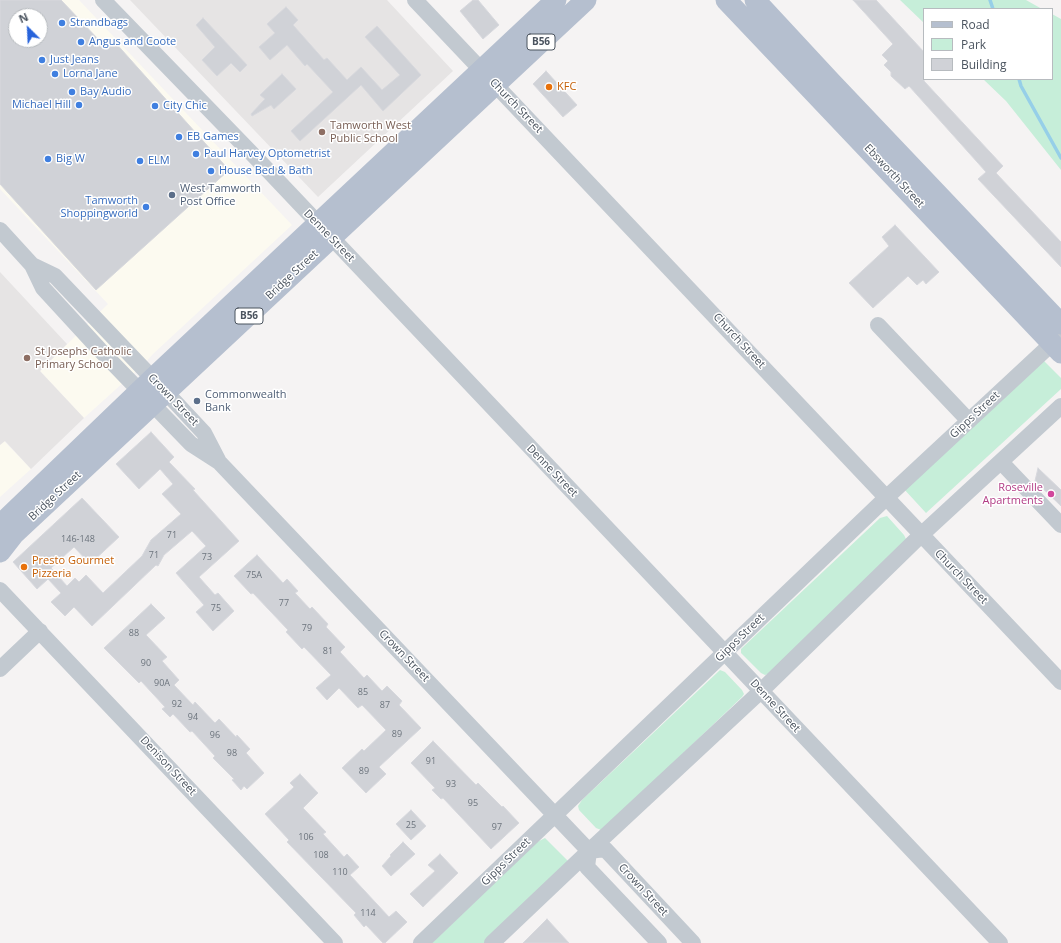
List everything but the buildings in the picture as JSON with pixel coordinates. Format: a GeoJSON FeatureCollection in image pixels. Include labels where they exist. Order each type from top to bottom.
{"type":"FeatureCollection","features":[{"type":"Feature","properties":{"kind":"main road","name":"Bridge Street"},"geometry":{"type":"LineString","coordinates":[[0,525],[153,392],[325,231],[488,77],[556,0]]}},
{"type":"Feature","properties":{"kind":"main road","name":"Bridge Street"},"geometry":{"type":"LineString","coordinates":[[488,77],[586,0]]}},
{"type":"Feature","properties":{"kind":"main road","name":"Ebsworth Street"},"geometry":{"type":"LineString","coordinates":[[726,0],[1058,344]]}},
{"type":"Feature","properties":{"kind":"main road","name":"Ebsworth Street"},"geometry":{"type":"LineString","coordinates":[[754,0],[1061,324]]}},
{"type":"Feature","properties":{"kind":"main road","name":"Bridge Street"},"geometry":{"type":"LineString","coordinates":[[0,552],[14,534],[153,392]]}},
{"type":"Feature","properties":{"kind":"street","name":"Denne Street"},"geometry":{"type":"LineString","coordinates":[[103,0],[260,162],[1000,943]]}},
{"type":"Feature","properties":{"kind":"street","name":"Church Street"},"geometry":{"type":"LineString","coordinates":[[415,0],[1061,682]]}},
{"type":"Feature","properties":{"kind":"street","name":"Crown Street"},"geometry":{"type":"LineString","coordinates":[[0,230],[32,265],[43,288],[153,392],[191,444],[219,462],[589,850],[605,849],[693,943]]}},
{"type":"Feature","properties":{"kind":"street"},"geometry":{"type":"LineString","coordinates":[[878,325],[969,421]]}},
{"type":"Feature","properties":{"kind":"street","name":"Gipps Street"},"geometry":{"type":"LineString","coordinates":[[421,943],[887,497],[969,421],[1058,344]]}},
{"type":"Feature","properties":{"kind":"street"},"geometry":{"type":"LineString","coordinates":[[492,943],[589,850],[761,691],[921,535],[1061,406]]}},
{"type":"Feature","properties":{"kind":"street"},"geometry":{"type":"LineString","coordinates":[[1001,462],[1061,525]]}},
{"type":"Feature","properties":{"kind":"street","name":"Denison Street"},"geometry":{"type":"LineString","coordinates":[[0,590],[335,943]]}},
{"type":"Feature","properties":{"kind":"street"},"geometry":{"type":"LineString","coordinates":[[0,669],[40,631]]}},
{"type":"Feature","properties":{"kind":"street"},"geometry":{"type":"LineString","coordinates":[[589,850],[587,866],[659,943]]}},
{"type":"Feature","properties":{"kind":"shaded area","name":"Tamworth Shoppingworld"},"geometry":{"type":"Polygon","coordinates":[[[0,0],[79,0],[292,225],[84,418],[40,371],[108,304],[0,189],[0,0]]]}},
{"type":"Feature","properties":{"kind":"shaded area","name":"Tamworth West Public School"},"geometry":{"type":"Polygon","coordinates":[[[130,0],[387,0],[453,71],[318,197],[130,0]]]}},
{"type":"Feature","properties":{"kind":"shaded area","name":"St Josephs Catholic Primary School"},"geometry":{"type":"Polygon","coordinates":[[[0,272],[67,344],[40,371],[84,418],[31,469],[5,441],[0,445],[0,272]]]}},
{"type":"Feature","properties":{"kind":"shaded area"},"geometry":{"type":"Polygon","coordinates":[[[4,441],[31,469],[0,497],[0,445],[4,441]]]}},
{"type":"Feature","properties":{"kind":"green space"},"geometry":{"type":"Polygon","coordinates":[[[900,0],[1026,0],[1040,8],[923,8],[923,22],[900,0]]]}},
{"type":"Feature","properties":{"kind":"green space"},"geometry":{"type":"Polygon","coordinates":[[[1053,15],[1061,19],[1061,170],[1006,101],[984,80],[1053,80],[1053,15]]]}},
{"type":"Feature","properties":{"kind":"green space"},"geometry":{"type":"Polygon","coordinates":[[[1042,359],[1061,378],[1061,389],[926,513],[903,488],[1042,359]]]}},
{"type":"Feature","properties":{"kind":"green space"},"geometry":{"type":"Polygon","coordinates":[[[887,516],[904,535],[907,541],[768,674],[765,675],[761,673],[741,653],[741,649],[880,518],[887,516]]]}},
{"type":"Feature","properties":{"kind":"green space"},"geometry":{"type":"Polygon","coordinates":[[[720,670],[725,672],[742,690],[744,694],[742,697],[606,827],[601,830],[596,828],[579,810],[578,806],[582,800],[720,670]]]}},
{"type":"Feature","properties":{"kind":"green space"},"geometry":{"type":"Polygon","coordinates":[[[545,838],[568,861],[485,943],[432,943],[537,842],[545,838]]]}},
{"type":"Feature","properties":{"kind":"waterway"},"geometry":{"type":"LineString","coordinates":[[990,0],[993,8]]}},
{"type":"Feature","properties":{"kind":"waterway"},"geometry":{"type":"LineString","coordinates":[[1019,80],[1021,86],[1061,158]]}},
{"type":"Feature","properties":{"kind":"place","name":"Strandbags"},"geometry":{"type":"Point","coordinates":[62,23]}},
{"type":"Feature","properties":{"kind":"place","name":"Angus and Coote"},"geometry":{"type":"Point","coordinates":[81,42]}},
{"type":"Feature","properties":{"kind":"place","name":"Just Jeans"},"geometry":{"type":"Point","coordinates":[42,60]}},
{"type":"Feature","properties":{"kind":"place","name":"Lorna Jane"},"geometry":{"type":"Point","coordinates":[55,74]}},
{"type":"Feature","properties":{"kind":"place","name":"KFC"},"geometry":{"type":"Point","coordinates":[549,87]}},
{"type":"Feature","properties":{"kind":"place","name":"Bay Audio"},"geometry":{"type":"Point","coordinates":[72,92]}},
{"type":"Feature","properties":{"kind":"place","name":"Michael Hill"},"geometry":{"type":"Point","coordinates":[79,105]}},
{"type":"Feature","properties":{"kind":"place","name":"City Chic"},"geometry":{"type":"Point","coordinates":[155,106]}},
{"type":"Feature","properties":{"kind":"place","name":"Tamworth West Public School"},"geometry":{"type":"Point","coordinates":[322,132]}},
{"type":"Feature","properties":{"kind":"place","name":"EB Games"},"geometry":{"type":"Point","coordinates":[179,137]}},
{"type":"Feature","properties":{"kind":"place","name":"Paul Harvey Optometrist"},"geometry":{"type":"Point","coordinates":[196,154]}},
{"type":"Feature","properties":{"kind":"place","name":"Big W"},"geometry":{"type":"Point","coordinates":[48,159]}},
{"type":"Feature","properties":{"kind":"place","name":"ELM"},"geometry":{"type":"Point","coordinates":[140,161]}},
{"type":"Feature","properties":{"kind":"place","name":"House Bed & Bath"},"geometry":{"type":"Point","coordinates":[211,171]}},
{"type":"Feature","properties":{"kind":"place","name":"West Tamworth Post Office"},"geometry":{"type":"Point","coordinates":[172,195]}},
{"type":"Feature","properties":{"kind":"place","name":"Tamworth Shoppingworld"},"geometry":{"type":"Point","coordinates":[146,207]}},
{"type":"Feature","properties":{"kind":"place","name":"St Josephs Catholic Primary School"},"geometry":{"type":"Point","coordinates":[27,358]}},
{"type":"Feature","properties":{"kind":"place","name":"Commonwealth Bank"},"geometry":{"type":"Point","coordinates":[197,401]}},
{"type":"Feature","properties":{"kind":"place","name":"Roseville Apartments"},"geometry":{"type":"Point","coordinates":[1051,494]}},
{"type":"Feature","properties":{"kind":"place","name":"Presto Gourmet Pizzeria"},"geometry":{"type":"Point","coordinates":[24,567]}}]}
